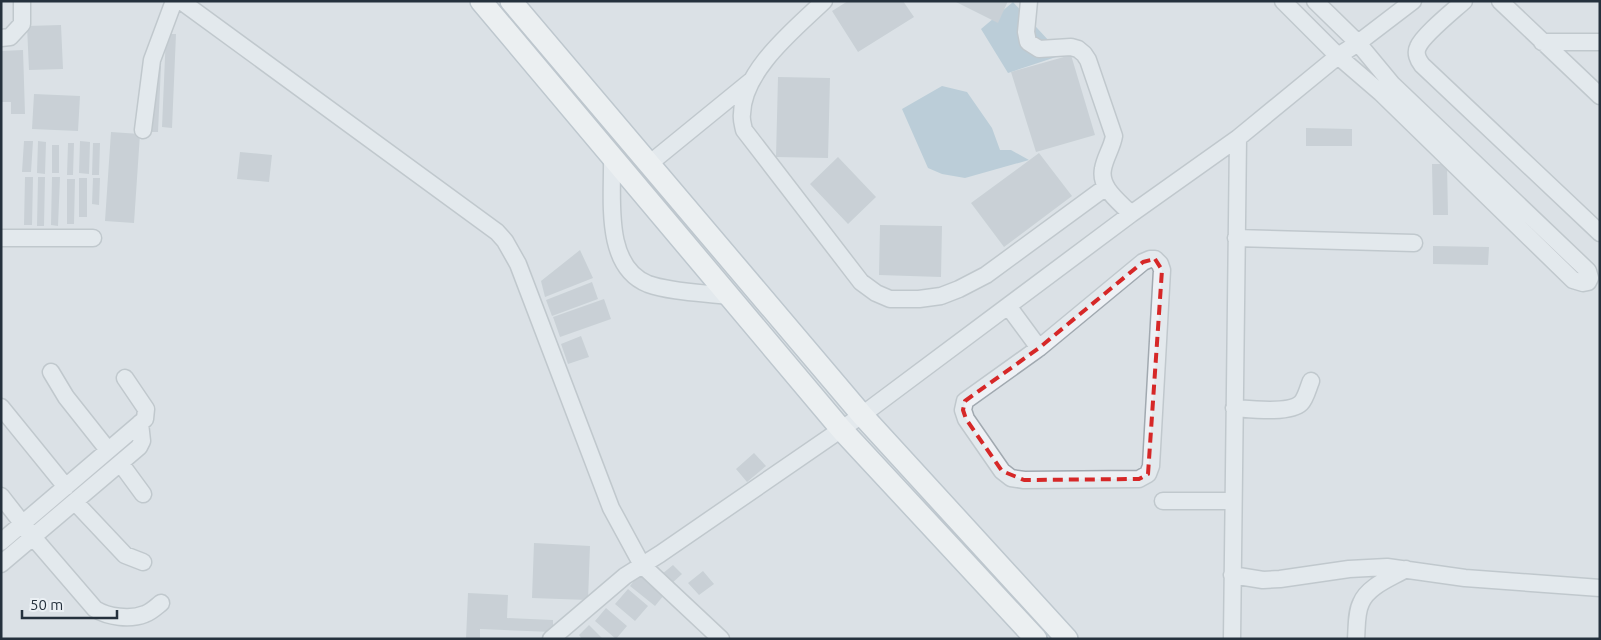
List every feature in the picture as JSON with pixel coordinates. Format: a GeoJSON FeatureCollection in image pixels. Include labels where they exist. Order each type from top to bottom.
{"type":"FeatureCollection","features":[{"type":"Feature","properties":{"kind":"main road"},"geometry":{"type":"LineString","coordinates":[[481,1],[841,429],[1036,639]]}},
{"type":"Feature","properties":{"kind":"main road"},"geometry":{"type":"LineString","coordinates":[[511,1],[862,415],[1067,639]]}},
{"type":"Feature","properties":{"kind":"street"},"geometry":{"type":"LineString","coordinates":[[1,38],[10,37],[22,24],[22,1]]}},
{"type":"Feature","properties":{"kind":"street"},"geometry":{"type":"LineString","coordinates":[[143,130],[152,60],[174,1]]}},
{"type":"Feature","properties":{"kind":"street"},"geometry":{"type":"LineString","coordinates":[[181,1],[492,228],[505,241],[518,264],[611,508],[642,564],[721,639]]}},
{"type":"Feature","properties":{"kind":"street"},"geometry":{"type":"LineString","coordinates":[[824,1],[768,55],[753,78],[742,114],[744,130],[861,282],[876,293],[890,298],[919,299],[941,296],[959,289],[980,279],[1106,187]]}},
{"type":"Feature","properties":{"kind":"street"},"geometry":{"type":"LineString","coordinates":[[1029,1],[1026,32],[1028,42],[1039,49],[1070,47],[1078,49],[1088,60],[1114,136],[1113,144],[1103,169],[1103,178],[1106,187],[1131,214]]}},
{"type":"Feature","properties":{"kind":"street"},"geometry":{"type":"LineString","coordinates":[[1283,1],[1338,56],[1381,93],[1573,280],[1583,283],[1588,282],[1590,278],[1588,271],[1392,84],[1358,43],[1315,1]]}},
{"type":"Feature","properties":{"kind":"street"},"geometry":{"type":"LineString","coordinates":[[551,639],[625,576],[862,415],[1131,214],[1238,138],[1338,56],[1413,1]]}},
{"type":"Feature","properties":{"kind":"street"},"geometry":{"type":"LineString","coordinates":[[1464,1],[1427,36],[1418,47],[1417,58],[1422,65],[1600,233]]}},
{"type":"Feature","properties":{"kind":"street"},"geometry":{"type":"LineString","coordinates":[[1500,1],[1600,96]]}},
{"type":"Feature","properties":{"kind":"street"},"geometry":{"type":"LineString","coordinates":[[1542,42],[1600,42]]}},
{"type":"Feature","properties":{"kind":"street"},"geometry":{"type":"LineString","coordinates":[[649,164],[753,78]]}},
{"type":"Feature","properties":{"kind":"street"},"geometry":{"type":"LineString","coordinates":[[1232,639],[1238,138]]}},
{"type":"Feature","properties":{"kind":"street"},"geometry":{"type":"LineString","coordinates":[[612,158],[613,231],[616,248],[623,262],[636,276],[647,284],[662,288],[728,296]]}},
{"type":"Feature","properties":{"kind":"street"},"geometry":{"type":"LineString","coordinates":[[1,238],[93,238]]}},
{"type":"Feature","properties":{"kind":"street"},"geometry":{"type":"LineString","coordinates":[[1236,238],[1414,243]]}},
{"type":"Feature","properties":{"kind":"street"},"geometry":{"type":"LineString","coordinates":[[1155,259],[1160,264],[1162,270],[1151,456],[1148,474],[1139,479],[1024,480],[1011,478],[1002,471],[966,419],[962,410],[966,400],[1039,348],[1144,262],[1155,259]]}},
{"type":"Feature","properties":{"kind":"street"},"geometry":{"type":"LineString","coordinates":[[1008,306],[1039,348]]}},
{"type":"Feature","properties":{"kind":"street"},"geometry":{"type":"LineString","coordinates":[[51,372],[66,397],[108,450]]}},
{"type":"Feature","properties":{"kind":"street"},"geometry":{"type":"LineString","coordinates":[[1,542],[145,419],[146,409],[125,378]]}},
{"type":"Feature","properties":{"kind":"street"},"geometry":{"type":"LineString","coordinates":[[1234,408],[1282,409],[1298,405],[1302,402],[1311,381]]}},
{"type":"Feature","properties":{"kind":"street"},"geometry":{"type":"LineString","coordinates":[[1,408],[66,487]]}},
{"type":"Feature","properties":{"kind":"street"},"geometry":{"type":"LineString","coordinates":[[1,564],[121,464],[141,444],[140,423]]}},
{"type":"Feature","properties":{"kind":"street"},"geometry":{"type":"LineString","coordinates":[[121,464],[143,494]]}},
{"type":"Feature","properties":{"kind":"street"},"geometry":{"type":"LineString","coordinates":[[1,496],[33,537],[95,609],[104,614],[135,616],[146,614],[161,603]]}},
{"type":"Feature","properties":{"kind":"street"},"geometry":{"type":"LineString","coordinates":[[1163,502],[1233,501]]}},
{"type":"Feature","properties":{"kind":"street"},"geometry":{"type":"LineString","coordinates":[[75,502],[121,552],[130,558],[143,562]]}},
{"type":"Feature","properties":{"kind":"street"},"geometry":{"type":"LineString","coordinates":[[1232,575],[1263,580],[1367,567],[1387,567],[1465,578],[1600,588]]}},
{"type":"Feature","properties":{"kind":"street"},"geometry":{"type":"LineString","coordinates":[[1356,639],[1358,610],[1366,595],[1373,588],[1406,569]]}},
{"type":"Feature","properties":{"kind":"highlighted area"},"geometry":{"type":"Polygon","coordinates":[[[1155,259],[1162,270],[1148,474],[1139,479],[1024,480],[1002,471],[966,419],[963,410],[965,401],[1039,348],[1143,262],[1155,259]]]}},
{"type":"Feature","properties":{"kind":"water"},"geometry":{"type":"Polygon","coordinates":[[[1013,2],[1062,55],[1008,73],[981,29],[1013,2]]]}},
{"type":"Feature","properties":{"kind":"water"},"geometry":{"type":"Polygon","coordinates":[[[942,86],[967,92],[992,128],[1000,150],[1011,150],[1029,160],[965,178],[942,174],[928,168],[902,109],[942,86]]]}},
{"type":"Feature","properties":{"kind":"building"},"geometry":{"type":"Polygon","coordinates":[[[848,1],[903,1],[914,17],[858,52],[832,11],[848,1]]]}},
{"type":"Feature","properties":{"kind":"building"},"geometry":{"type":"Polygon","coordinates":[[[954,1],[1008,1],[998,23],[954,1]]]}},
{"type":"Feature","properties":{"kind":"building"},"geometry":{"type":"Polygon","coordinates":[[[61,25],[63,69],[29,70],[27,26],[61,25]]]}},
{"type":"Feature","properties":{"kind":"building"},"geometry":{"type":"Polygon","coordinates":[[[166,34],[176,34],[172,128],[162,127],[166,34]]]}},
{"type":"Feature","properties":{"kind":"building"},"geometry":{"type":"Polygon","coordinates":[[[23,50],[25,114],[11,114],[11,102],[1,102],[1,51],[23,50]]]}},
{"type":"Feature","properties":{"kind":"building"},"geometry":{"type":"Polygon","coordinates":[[[1071,55],[1095,135],[1036,152],[1011,72],[1071,55]]]}},
{"type":"Feature","properties":{"kind":"building"},"geometry":{"type":"Polygon","coordinates":[[[153,66],[161,66],[158,132],[150,132],[153,66]]]}},
{"type":"Feature","properties":{"kind":"building"},"geometry":{"type":"Polygon","coordinates":[[[778,77],[830,78],[828,158],[776,157],[778,77]]]}},
{"type":"Feature","properties":{"kind":"building"},"geometry":{"type":"Polygon","coordinates":[[[34,94],[80,96],[78,131],[32,129],[34,94]]]}},
{"type":"Feature","properties":{"kind":"building"},"geometry":{"type":"Polygon","coordinates":[[[1306,128],[1352,129],[1352,146],[1306,146],[1306,128]]]}},
{"type":"Feature","properties":{"kind":"building"},"geometry":{"type":"Polygon","coordinates":[[[111,132],[140,134],[134,223],[105,221],[111,132]]]}},
{"type":"Feature","properties":{"kind":"building"},"geometry":{"type":"Polygon","coordinates":[[[24,141],[33,141],[31,172],[22,172],[24,141]]]}},
{"type":"Feature","properties":{"kind":"building"},"geometry":{"type":"Polygon","coordinates":[[[38,141],[46,142],[45,174],[37,173],[38,141]]]}},
{"type":"Feature","properties":{"kind":"building"},"geometry":{"type":"Polygon","coordinates":[[[80,141],[90,142],[89,174],[79,173],[80,141]]]}},
{"type":"Feature","properties":{"kind":"building"},"geometry":{"type":"Polygon","coordinates":[[[68,143],[74,143],[73,175],[67,175],[68,143]]]}},
{"type":"Feature","properties":{"kind":"building"},"geometry":{"type":"Polygon","coordinates":[[[93,143],[100,143],[99,175],[92,175],[93,143]]]}},
{"type":"Feature","properties":{"kind":"building"},"geometry":{"type":"Polygon","coordinates":[[[52,145],[59,145],[59,173],[52,173],[52,145]]]}},
{"type":"Feature","properties":{"kind":"building"},"geometry":{"type":"Polygon","coordinates":[[[240,152],[272,155],[269,182],[237,179],[240,152]]]}},
{"type":"Feature","properties":{"kind":"building"},"geometry":{"type":"Polygon","coordinates":[[[1039,153],[1072,196],[1004,247],[971,203],[1039,153]]]}},
{"type":"Feature","properties":{"kind":"building"},"geometry":{"type":"Polygon","coordinates":[[[838,157],[876,197],[848,224],[810,184],[838,157]]]}},
{"type":"Feature","properties":{"kind":"building"},"geometry":{"type":"Polygon","coordinates":[[[1432,164],[1447,164],[1448,215],[1433,215],[1432,164]]]}},
{"type":"Feature","properties":{"kind":"building"},"geometry":{"type":"Polygon","coordinates":[[[25,177],[33,177],[32,225],[24,225],[25,177]]]}},
{"type":"Feature","properties":{"kind":"building"},"geometry":{"type":"Polygon","coordinates":[[[38,177],[45,177],[44,226],[37,226],[38,177]]]}},
{"type":"Feature","properties":{"kind":"building"},"geometry":{"type":"Polygon","coordinates":[[[52,177],[60,177],[58,226],[51,225],[52,177]]]}},
{"type":"Feature","properties":{"kind":"building"},"geometry":{"type":"Polygon","coordinates":[[[79,178],[87,178],[87,217],[79,217],[79,178]]]}},
{"type":"Feature","properties":{"kind":"building"},"geometry":{"type":"Polygon","coordinates":[[[93,178],[100,178],[99,205],[92,204],[93,178]]]}},
{"type":"Feature","properties":{"kind":"building"},"geometry":{"type":"Polygon","coordinates":[[[67,179],[75,179],[74,224],[67,224],[67,179]]]}},
{"type":"Feature","properties":{"kind":"building"},"geometry":{"type":"Polygon","coordinates":[[[880,225],[942,226],[941,277],[879,275],[880,225]]]}},
{"type":"Feature","properties":{"kind":"building"},"geometry":{"type":"Polygon","coordinates":[[[1433,246],[1489,247],[1488,265],[1433,264],[1433,246]]]}},
{"type":"Feature","properties":{"kind":"building"},"geometry":{"type":"Polygon","coordinates":[[[580,250],[593,278],[545,297],[541,281],[580,250]]]}},
{"type":"Feature","properties":{"kind":"building"},"geometry":{"type":"Polygon","coordinates":[[[592,282],[598,299],[552,316],[546,300],[592,282]]]}},
{"type":"Feature","properties":{"kind":"building"},"geometry":{"type":"Polygon","coordinates":[[[604,299],[611,319],[560,337],[553,317],[604,299]]]}},
{"type":"Feature","properties":{"kind":"building"},"geometry":{"type":"Polygon","coordinates":[[[581,336],[589,357],[568,364],[561,344],[581,336]]]}},
{"type":"Feature","properties":{"kind":"building"},"geometry":{"type":"Polygon","coordinates":[[[754,453],[766,466],[747,482],[736,469],[754,453]]]}},
{"type":"Feature","properties":{"kind":"building"},"geometry":{"type":"Polygon","coordinates":[[[534,543],[590,546],[588,600],[532,598],[534,543]]]}},
{"type":"Feature","properties":{"kind":"building"},"geometry":{"type":"Polygon","coordinates":[[[673,565],[682,574],[671,584],[662,574],[673,565]]]}},
{"type":"Feature","properties":{"kind":"building"},"geometry":{"type":"Polygon","coordinates":[[[703,571],[714,584],[699,595],[688,583],[703,571]]]}},
{"type":"Feature","properties":{"kind":"building"},"geometry":{"type":"Polygon","coordinates":[[[639,574],[664,595],[655,606],[630,586],[639,574]]]}},
{"type":"Feature","properties":{"kind":"building"},"geometry":{"type":"Polygon","coordinates":[[[628,589],[648,606],[635,621],[615,604],[628,589]]]}},
{"type":"Feature","properties":{"kind":"building"},"geometry":{"type":"Polygon","coordinates":[[[468,593],[508,595],[507,618],[553,620],[553,632],[480,629],[480,639],[466,639],[468,593]]]}},
{"type":"Feature","properties":{"kind":"building"},"geometry":{"type":"Polygon","coordinates":[[[606,608],[627,626],[616,639],[595,621],[606,608]]]}},
{"type":"Feature","properties":{"kind":"building"},"geometry":{"type":"Polygon","coordinates":[[[589,625],[603,639],[582,639],[579,635],[589,625]]]}}]}
